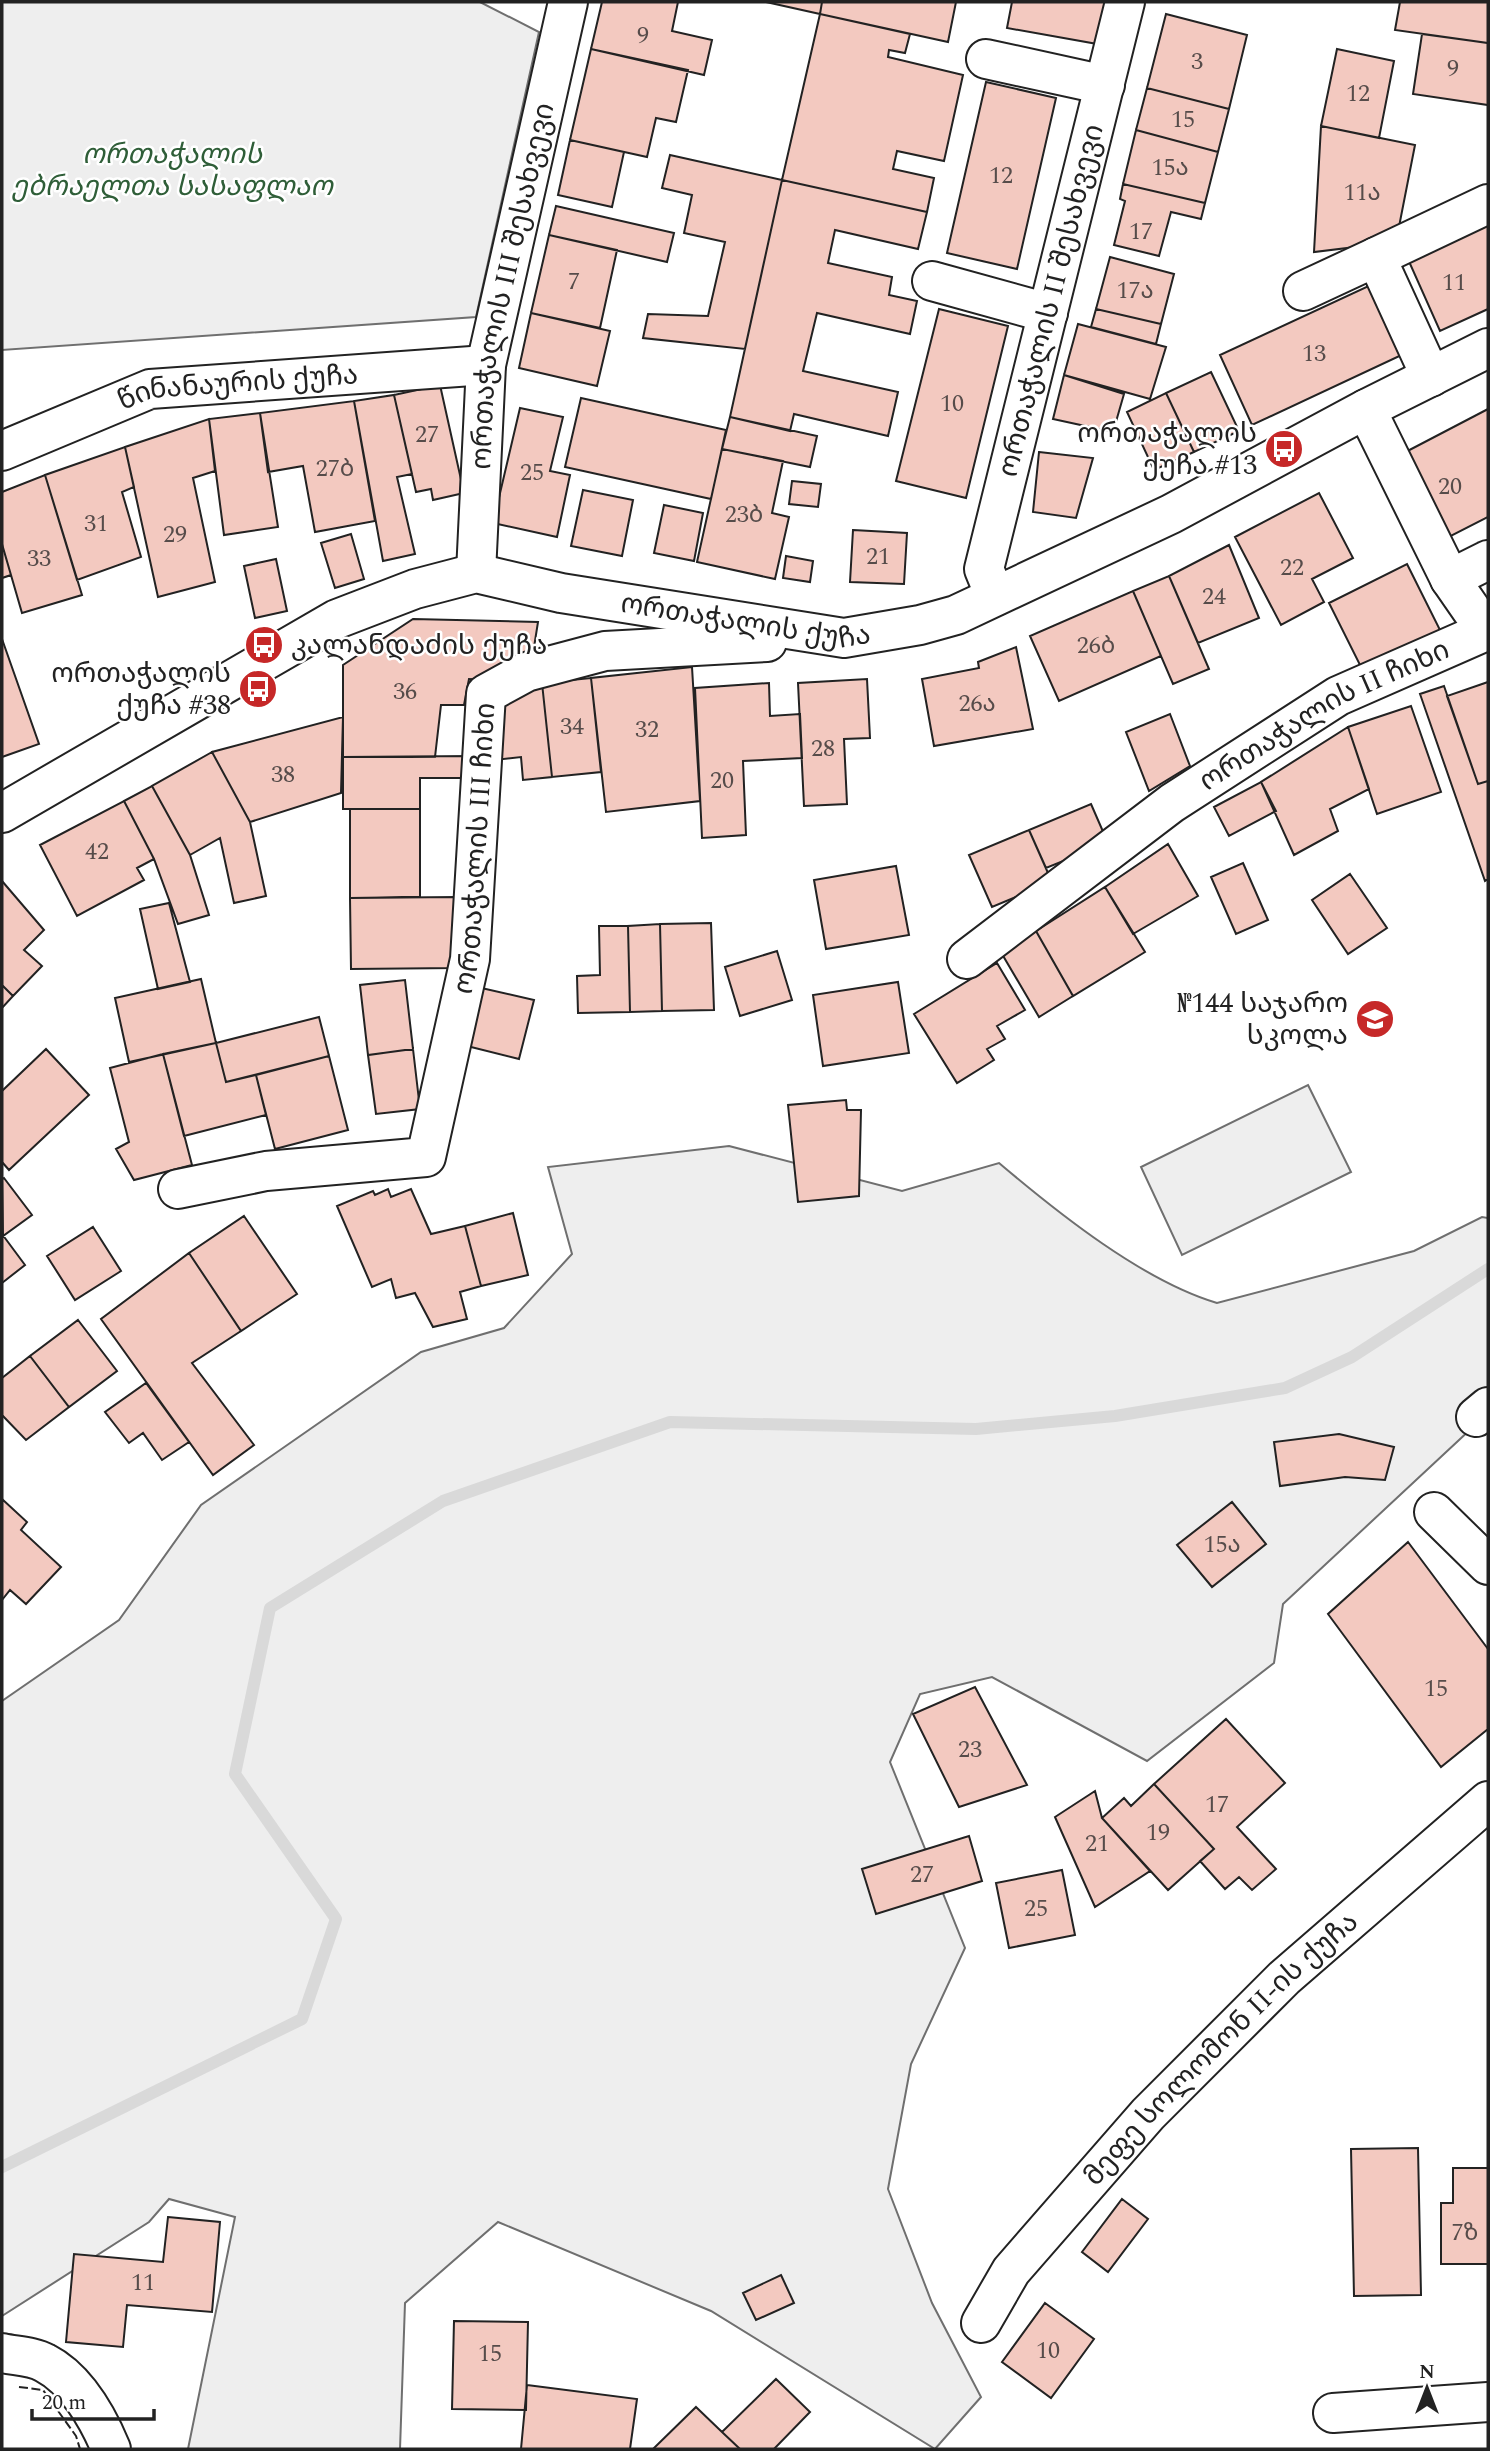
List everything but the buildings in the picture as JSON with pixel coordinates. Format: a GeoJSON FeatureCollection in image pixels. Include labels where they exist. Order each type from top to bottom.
{"type":"FeatureCollection","features":[{"type":"Feature","properties":{"kind":"street","name":"ორთაჭალის III შესახვევი"},"geometry":{"type":"LineString","coordinates":[[476,573],[486,365],[568,2]]}},
{"type":"Feature","properties":{"kind":"street","name":"ორთაჭალის II შესახვევი"},"geometry":{"type":"LineString","coordinates":[[995,596],[984,569],[1125,2]]}},
{"type":"Feature","properties":{"kind":"street"},"geometry":{"type":"LineString","coordinates":[[986,59],[1105,85]]}},
{"type":"Feature","properties":{"kind":"street"},"geometry":{"type":"LineString","coordinates":[[1303,291],[1488,204]]}},
{"type":"Feature","properties":{"kind":"street"},"geometry":{"type":"LineString","coordinates":[[1376,257],[1431,377]]}},
{"type":"Feature","properties":{"kind":"street"},"geometry":{"type":"LineString","coordinates":[[932,281],[1048,313]]}},
{"type":"Feature","properties":{"kind":"street","name":"ორთაჭალის ქუჩა"},"geometry":{"type":"LineString","coordinates":[[2,813],[337,619],[415,589],[476,573],[561,593],[844,638],[920,625],[956,614],[1171,514],[1366,409],[1488,348]]}},
{"type":"Feature","properties":{"kind":"street","name":"წინანაურის ქუჩა"},"geometry":{"type":"LineString","coordinates":[[2,451],[150,388],[486,365]]}},
{"type":"Feature","properties":{"kind":"street","name":"ორთაჭალის II ჩიხი"},"geometry":{"type":"LineString","coordinates":[[967,959],[1172,803],[1338,696],[1486,631],[1450,579],[1366,409]]}},
{"type":"Feature","properties":{"kind":"street"},"geometry":{"type":"LineString","coordinates":[[1450,579],[1488,560]]}},
{"type":"Feature","properties":{"kind":"street","name":"ორთაჭალის III ჩიხი"},"geometry":{"type":"LineString","coordinates":[[178,1189],[266,1171],[426,1157],[470,959],[486,694],[526,672],[605,651],[844,638]]}},
{"type":"Feature","properties":{"kind":"street"},"geometry":{"type":"LineString","coordinates":[[1434,1511],[1488,1564]]}},
{"type":"Feature","properties":{"kind":"street","name":"მეფე სოლომონ II-ის ქუჩა"},"geometry":{"type":"LineString","coordinates":[[981,2323],[1011,2271],[1148,2114],[1284,1978],[1488,1801]]}},
{"type":"Feature","properties":{"kind":"street"},"geometry":{"type":"LineString","coordinates":[[2,2353],[44,2362],[63,2376],[80,2393],[111,2449]]}},
{"type":"Feature","properties":{"kind":"street"},"geometry":{"type":"LineString","coordinates":[[1334,2413],[1488,2402]]}},
{"type":"Feature","properties":{"kind":"green space","name":"ორთაჭალის ებრაელთა სასაფლაო"},"geometry":{"type":"Polygon","coordinates":[[[2,2],[480,2],[539,32],[476,317],[2,350],[2,2]]]}},
{"type":"Feature","properties":{"kind":"green space"},"geometry":{"type":"Polygon","coordinates":[[[1308,1085],[1351,1172],[1182,1255],[1141,1167],[1308,1085]]]}},
{"type":"Feature","properties":{"kind":"green space"},"geometry":{"type":"Polygon","coordinates":[[[729,1146],[902,1191],[999,1163],[1102,1244],[1160,1279],[1217,1303],[1414,1251],[1482,1217],[1488,1218],[1488,1413],[1283,1604],[1274,1663],[1147,1761],[992,1677],[920,1694],[890,1762],[965,1948],[911,2064],[888,2189],[932,2303],[981,2397],[935,2449],[711,2311],[498,2222],[405,2303],[400,2449],[188,2449],[235,2217],[169,2199],[149,2222],[2,2316],[2,1701],[119,1620],[201,1505],[421,1352],[504,1328],[572,1254],[548,1167],[729,1146]]]}},
{"type":"Feature","properties":{"kind":"waterway"},"geometry":{"type":"LineString","coordinates":[[2,2167],[302,2019],[336,1919],[235,1774],[270,1608],[443,1501],[670,1422],[976,1429],[1115,1416],[1285,1388],[1352,1357],[1488,1269]]}},
{"type":"Feature","properties":{"kind":"fence"},"geometry":{"type":"LineString","coordinates":[[19,2387],[43,2390],[76,2436],[80,2449]]}},
{"type":"Feature","properties":{"kind":"place","name":"ორთაჭალის ქუჩა #13"},"geometry":{"type":"Point","coordinates":[1284,449]}},
{"type":"Feature","properties":{"kind":"place","name":"კალანდაძის ქუჩა"},"geometry":{"type":"Point","coordinates":[264,645]}},
{"type":"Feature","properties":{"kind":"place","name":"ორთაჭალის ქუჩა #38"},"geometry":{"type":"Point","coordinates":[258,689]}},
{"type":"Feature","properties":{"kind":"place","name":"№144 საჯარო სკოლა"},"geometry":{"type":"Point","coordinates":[1375,1019]}}]}
